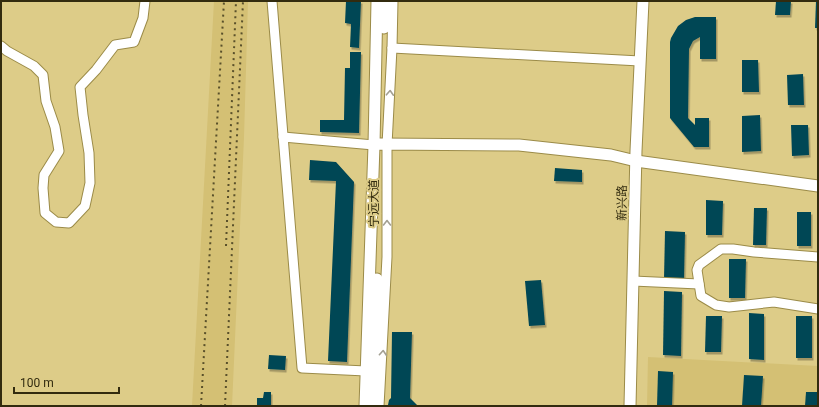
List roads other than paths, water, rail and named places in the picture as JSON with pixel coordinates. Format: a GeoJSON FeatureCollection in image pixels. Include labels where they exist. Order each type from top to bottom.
{"type":"FeatureCollection","features":[{"type":"Feature","properties":{"kind":"main road","name":"宁远大道"},"geometry":{"type":"LineString","coordinates":[[365,406],[380,145],[377,1]]}},
{"type":"Feature","properties":{"kind":"main road","name":"宁远大道"},"geometry":{"type":"LineString","coordinates":[[373,406],[384,1]]}},
{"type":"Feature","properties":{"kind":"main road","name":"新兴路"},"geometry":{"type":"LineString","coordinates":[[630,406],[636,281],[640,61],[643,1]]}},
{"type":"Feature","properties":{"kind":"main road","name":"新兴路"},"geometry":{"type":"LineString","coordinates":[[639,161],[650,1]]}},
{"type":"Feature","properties":{"kind":"main road"},"geometry":{"type":"LineString","coordinates":[[380,145],[518,146],[611,155],[639,161],[818,186]]}},
{"type":"Feature","properties":{"kind":"main road","name":"新兴路"},"geometry":{"type":"LineString","coordinates":[[636,281],[636,406]]}},
{"type":"Feature","properties":{"kind":"street"},"geometry":{"type":"LineString","coordinates":[[1,46],[34,66],[43,75],[46,101],[55,127],[59,151],[44,175],[43,188],[45,213],[56,222],[69,223],[85,206],[90,183],[89,153],[80,87],[96,70],[115,44],[134,42],[143,18],[145,1]]}},
{"type":"Feature","properties":{"kind":"street"},"geometry":{"type":"LineString","coordinates":[[272,1],[302,368],[366,370]]}},
{"type":"Feature","properties":{"kind":"street","name":"宁远大道"},"geometry":{"type":"LineString","coordinates":[[379,406],[387,257],[380,145],[392,48],[393,1]]}},
{"type":"Feature","properties":{"kind":"street"},"geometry":{"type":"LineString","coordinates":[[392,48],[640,61]]}},
{"type":"Feature","properties":{"kind":"street"},"geometry":{"type":"LineString","coordinates":[[283,137],[380,145]]}},
{"type":"Feature","properties":{"kind":"street"},"geometry":{"type":"LineString","coordinates":[[818,257],[721,249],[699,265],[697,270],[701,296],[716,305],[729,307],[774,302],[818,309]]}},
{"type":"Feature","properties":{"kind":"street"},"geometry":{"type":"LineString","coordinates":[[636,281],[699,284]]}},
{"type":"Feature","properties":{"kind":"railway"},"geometry":{"type":"LineString","coordinates":[[201,406],[224,1]]}},
{"type":"Feature","properties":{"kind":"railway"},"geometry":{"type":"LineString","coordinates":[[226,246],[236,1]]}},
{"type":"Feature","properties":{"kind":"railway"},"geometry":{"type":"LineString","coordinates":[[225,406],[243,1]]}}]}
